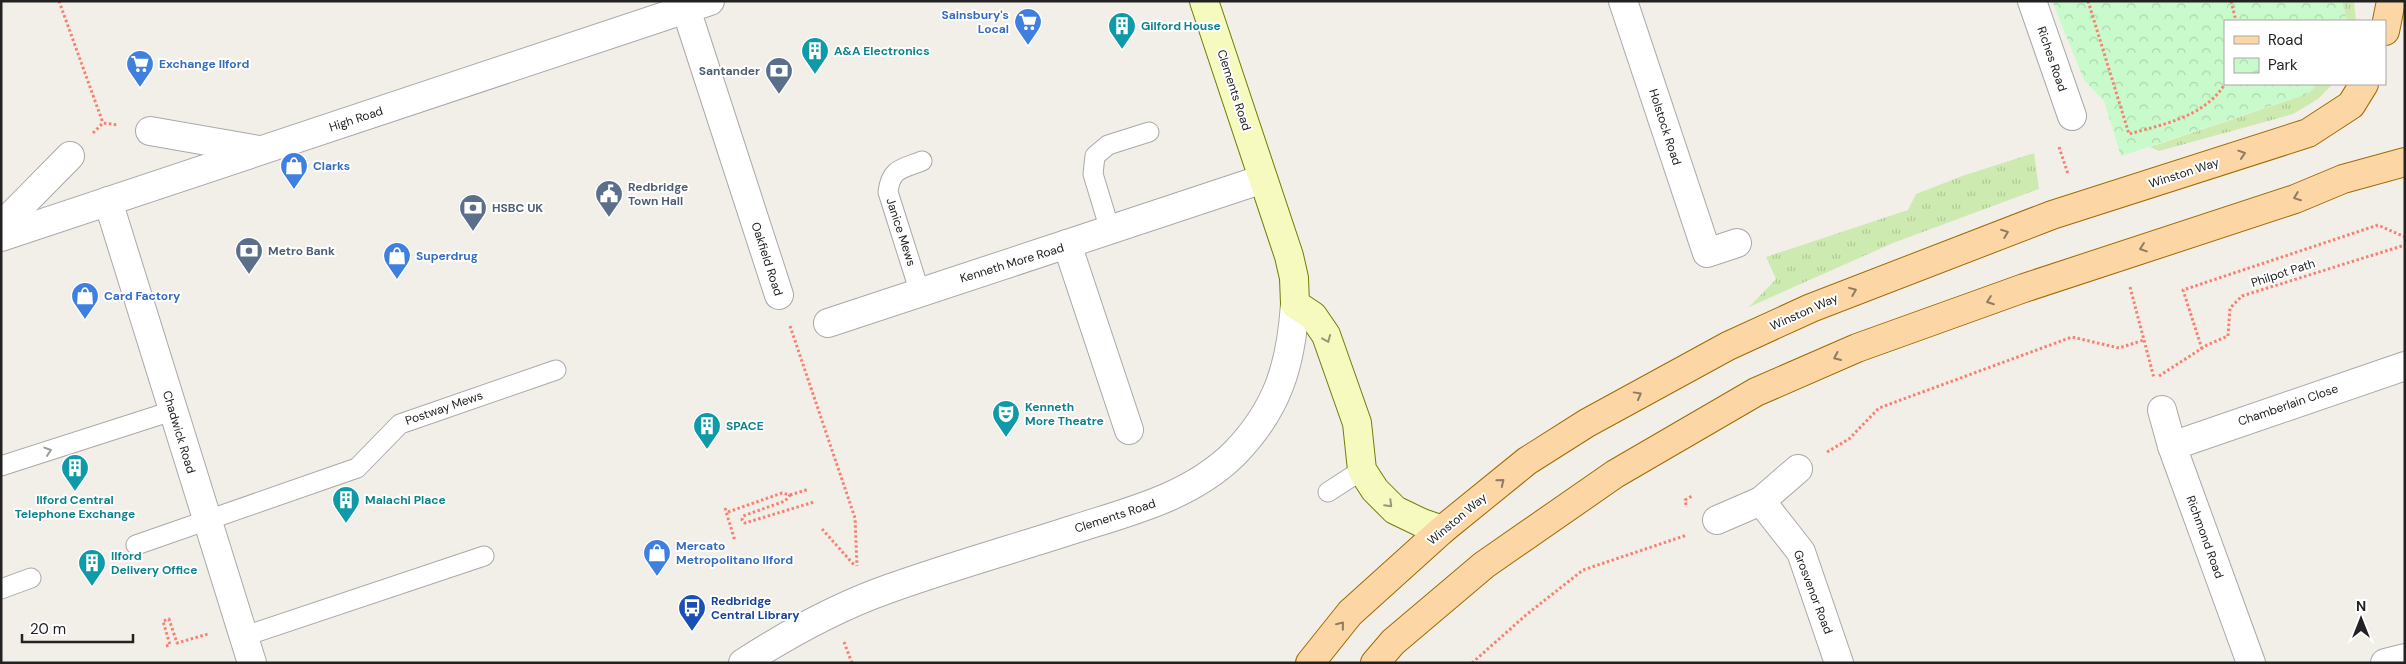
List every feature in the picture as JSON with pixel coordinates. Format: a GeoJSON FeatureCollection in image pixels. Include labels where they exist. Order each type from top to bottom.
{"type":"FeatureCollection","features":[{"type":"Feature","properties":{"kind":"main road"},"geometry":{"type":"LineString","coordinates":[[2386,26],[2391,1]]}},
{"type":"Feature","properties":{"kind":"main road","name":"Winston Way"},"geometry":{"type":"LineString","coordinates":[[1310,663],[1350,613],[1442,530],[1527,460],[1587,423],[1728,346],[1820,304],[2052,215],[2308,133],[2351,105],[2363,85]]}},
{"type":"Feature","properties":{"kind":"main road"},"geometry":{"type":"LineString","coordinates":[[2342,179],[2405,142]]}},
{"type":"Feature","properties":{"kind":"main road"},"geometry":{"type":"LineString","coordinates":[[1375,663],[1393,642],[1492,560],[1615,474],[1756,392],[1857,348],[2034,285],[2295,198],[2342,179],[2405,162]]}},
{"type":"Feature","properties":{"kind":"street","name":"Clements Road"},"geometry":{"type":"LineString","coordinates":[[743,663],[779,640],[886,590],[1153,505],[1203,479],[1234,454],[1263,417],[1283,382],[1290,354],[1295,304],[1294,278],[1289,256],[1204,1]]}},
{"type":"Feature","properties":{"kind":"street","name":"Holstock Road"},"geometry":{"type":"LineString","coordinates":[[1623,1],[1711,264],[1737,243]]}},
{"type":"Feature","properties":{"kind":"street","name":"Riches Road"},"geometry":{"type":"LineString","coordinates":[[2032,1],[2072,116]]}},
{"type":"Feature","properties":{"kind":"street","name":"High Road"},"geometry":{"type":"LineString","coordinates":[[1,237],[698,5]]}},
{"type":"Feature","properties":{"kind":"street","name":"Oakfield Road"},"geometry":{"type":"LineString","coordinates":[[698,5],[779,295]]}},
{"type":"Feature","properties":{"kind":"street"},"geometry":{"type":"LineString","coordinates":[[150,131],[262,150]]}},
{"type":"Feature","properties":{"kind":"street"},"geometry":{"type":"LineString","coordinates":[[1,226],[70,156]]}},
{"type":"Feature","properties":{"kind":"street"},"geometry":{"type":"LineString","coordinates":[[1068,244],[1263,179]]}},
{"type":"Feature","properties":{"kind":"street","name":"Chadwick Road"},"geometry":{"type":"LineString","coordinates":[[108,201],[242,637],[252,663]]}},
{"type":"Feature","properties":{"kind":"street","name":"Kenneth More Road"},"geometry":{"type":"LineString","coordinates":[[828,323],[1068,244],[1129,430]]}},
{"type":"Feature","properties":{"kind":"street"},"geometry":{"type":"LineString","coordinates":[[1295,304],[1313,316],[1326,335],[1357,423],[1362,470],[1375,490],[1395,510],[1442,530]]}},
{"type":"Feature","properties":{"kind":"street","name":"Chamberlain Close"},"geometry":{"type":"LineString","coordinates":[[2172,446],[2405,366]]}},
{"type":"Feature","properties":{"kind":"street","name":"Richmond Road"},"geometry":{"type":"LineString","coordinates":[[2162,410],[2172,446],[2251,663]]}},
{"type":"Feature","properties":{"kind":"street"},"geometry":{"type":"LineString","coordinates":[[1717,520],[1761,501],[1798,469]]}},
{"type":"Feature","properties":{"kind":"street","name":"Grosvenor Road"},"geometry":{"type":"LineString","coordinates":[[1761,501],[1801,552],[1840,663]]}},
{"type":"Feature","properties":{"kind":"street"},"geometry":{"type":"LineString","coordinates":[[2385,663],[2405,658]]}},
{"type":"Feature","properties":{"kind":"lane"},"geometry":{"type":"LineString","coordinates":[[1110,230],[1093,174],[1094,156],[1108,144],[1149,132]]}},
{"type":"Feature","properties":{"kind":"lane","name":"Janice Mews"},"geometry":{"type":"LineString","coordinates":[[920,293],[888,192],[889,178],[898,170],[922,161]]}},
{"type":"Feature","properties":{"kind":"lane","name":"Postway Mews"},"geometry":{"type":"LineString","coordinates":[[136,545],[357,468],[400,424],[556,370]]}},
{"type":"Feature","properties":{"kind":"lane"},"geometry":{"type":"LineString","coordinates":[[1,466],[172,411]]}},
{"type":"Feature","properties":{"kind":"lane"},"geometry":{"type":"LineString","coordinates":[[1328,492],[1362,470]]}},
{"type":"Feature","properties":{"kind":"lane"},"geometry":{"type":"LineString","coordinates":[[242,637],[484,556]]}},
{"type":"Feature","properties":{"kind":"lane"},"geometry":{"type":"LineString","coordinates":[[1,589],[32,578]]}},
{"type":"Feature","properties":{"kind":"path"},"geometry":{"type":"LineString","coordinates":[[59,1],[103,123]]}},
{"type":"Feature","properties":{"kind":"path"},"geometry":{"type":"LineString","coordinates":[[2088,1],[2129,134],[2188,117],[2221,90],[2224,85]]}},
{"type":"Feature","properties":{"kind":"path"},"geometry":{"type":"LineString","coordinates":[[2231,1],[2236,20]]}},
{"type":"Feature","properties":{"kind":"path"},"geometry":{"type":"LineString","coordinates":[[103,123],[150,131]]}},
{"type":"Feature","properties":{"kind":"path"},"geometry":{"type":"LineString","coordinates":[[70,156],[103,123]]}},
{"type":"Feature","properties":{"kind":"path"},"geometry":{"type":"LineString","coordinates":[[2129,283],[2154,379],[2200,350],[2183,290],[2378,225],[2405,237]]}},
{"type":"Feature","properties":{"kind":"path","name":"Philpot Path"},"geometry":{"type":"LineString","coordinates":[[2200,350],[2228,336],[2230,308],[2242,296],[2405,245]]}},
{"type":"Feature","properties":{"kind":"path","name":"Oakfield Road"},"geometry":{"type":"LineString","coordinates":[[779,295],[855,518],[857,569],[822,529]]}},
{"type":"Feature","properties":{"kind":"path"},"geometry":{"type":"LineString","coordinates":[[735,541],[728,523],[726,510],[782,493],[790,495],[809,489]]}},
{"type":"Feature","properties":{"kind":"path"},"geometry":{"type":"LineString","coordinates":[[790,495],[785,501],[747,513],[743,516],[742,520],[750,523],[814,502]]}},
{"type":"Feature","properties":{"kind":"path"},"geometry":{"type":"LineString","coordinates":[[166,646],[170,645],[163,621],[169,619],[177,643],[208,634]]}},
{"type":"Feature","properties":{"kind":"path"},"geometry":{"type":"LineString","coordinates":[[847,650],[852,663]]}},
{"type":"Feature","properties":{"kind":"green space"},"geometry":{"type":"Polygon","coordinates":[[[2052,1],[2342,1],[2347,20],[2224,20],[2224,85],[2317,85],[2307,94],[2121,156],[2104,101],[2084,80],[2052,1]]]}},
{"type":"Feature","properties":{"kind":"green space"},"geometry":{"type":"Polygon","coordinates":[[[2342,1],[2354,1],[2356,20],[2347,20],[2342,1]]]}},
{"type":"Feature","properties":{"kind":"green space"},"geometry":{"type":"Polygon","coordinates":[[[2317,85],[2332,85],[2318,99],[2293,114],[2159,151],[2150,147],[2307,94],[2317,85]]]}},
{"type":"Feature","properties":{"kind":"green space"},"geometry":{"type":"Polygon","coordinates":[[[2034,153],[2039,189],[1893,243],[1749,307],[1776,279],[1766,257],[1908,210],[1916,194],[1965,175],[2034,153]]]}},
{"type":"Feature","properties":{"kind":"place","name":"Sainsbury's Local"},"geometry":{"type":"Point","coordinates":[1028,46]}},
{"type":"Feature","properties":{"kind":"place","name":"Gilford House"},"geometry":{"type":"Point","coordinates":[1122,50]}},
{"type":"Feature","properties":{"kind":"place","name":"A&A Electronics"},"geometry":{"type":"Point","coordinates":[815,75]}},
{"type":"Feature","properties":{"kind":"place","name":"Exchange Ilford"},"geometry":{"type":"Point","coordinates":[140,88]}},
{"type":"Feature","properties":{"kind":"place","name":"Santander"},"geometry":{"type":"Point","coordinates":[779,95]}},
{"type":"Feature","properties":{"kind":"place","name":"Clarks"},"geometry":{"type":"Point","coordinates":[294,190]}},
{"type":"Feature","properties":{"kind":"place","name":"Redbridge Town Hall"},"geometry":{"type":"Point","coordinates":[609,218]}},
{"type":"Feature","properties":{"kind":"place","name":"HSBC UK"},"geometry":{"type":"Point","coordinates":[473,232]}},
{"type":"Feature","properties":{"kind":"place","name":"Metro Bank"},"geometry":{"type":"Point","coordinates":[249,275]}},
{"type":"Feature","properties":{"kind":"place","name":"Superdrug"},"geometry":{"type":"Point","coordinates":[397,280]}},
{"type":"Feature","properties":{"kind":"place","name":"Card Factory"},"geometry":{"type":"Point","coordinates":[85,320]}},
{"type":"Feature","properties":{"kind":"place","name":"Kenneth More Theatre"},"geometry":{"type":"Point","coordinates":[1006,438]}},
{"type":"Feature","properties":{"kind":"place","name":"SPACE"},"geometry":{"type":"Point","coordinates":[707,450]}},
{"type":"Feature","properties":{"kind":"place","name":"Ilford Central Telephone Exchange"},"geometry":{"type":"Point","coordinates":[75,492]}},
{"type":"Feature","properties":{"kind":"place","name":"Malachi Place"},"geometry":{"type":"Point","coordinates":[346,524]}},
{"type":"Feature","properties":{"kind":"place","name":"Mercato Metropolitano Ilford"},"geometry":{"type":"Point","coordinates":[657,577]}},
{"type":"Feature","properties":{"kind":"place","name":"Ilford Delivery Office"},"geometry":{"type":"Point","coordinates":[92,587]}},
{"type":"Feature","properties":{"kind":"place","name":"Redbridge Central Library"},"geometry":{"type":"Point","coordinates":[692,632]}}]}
